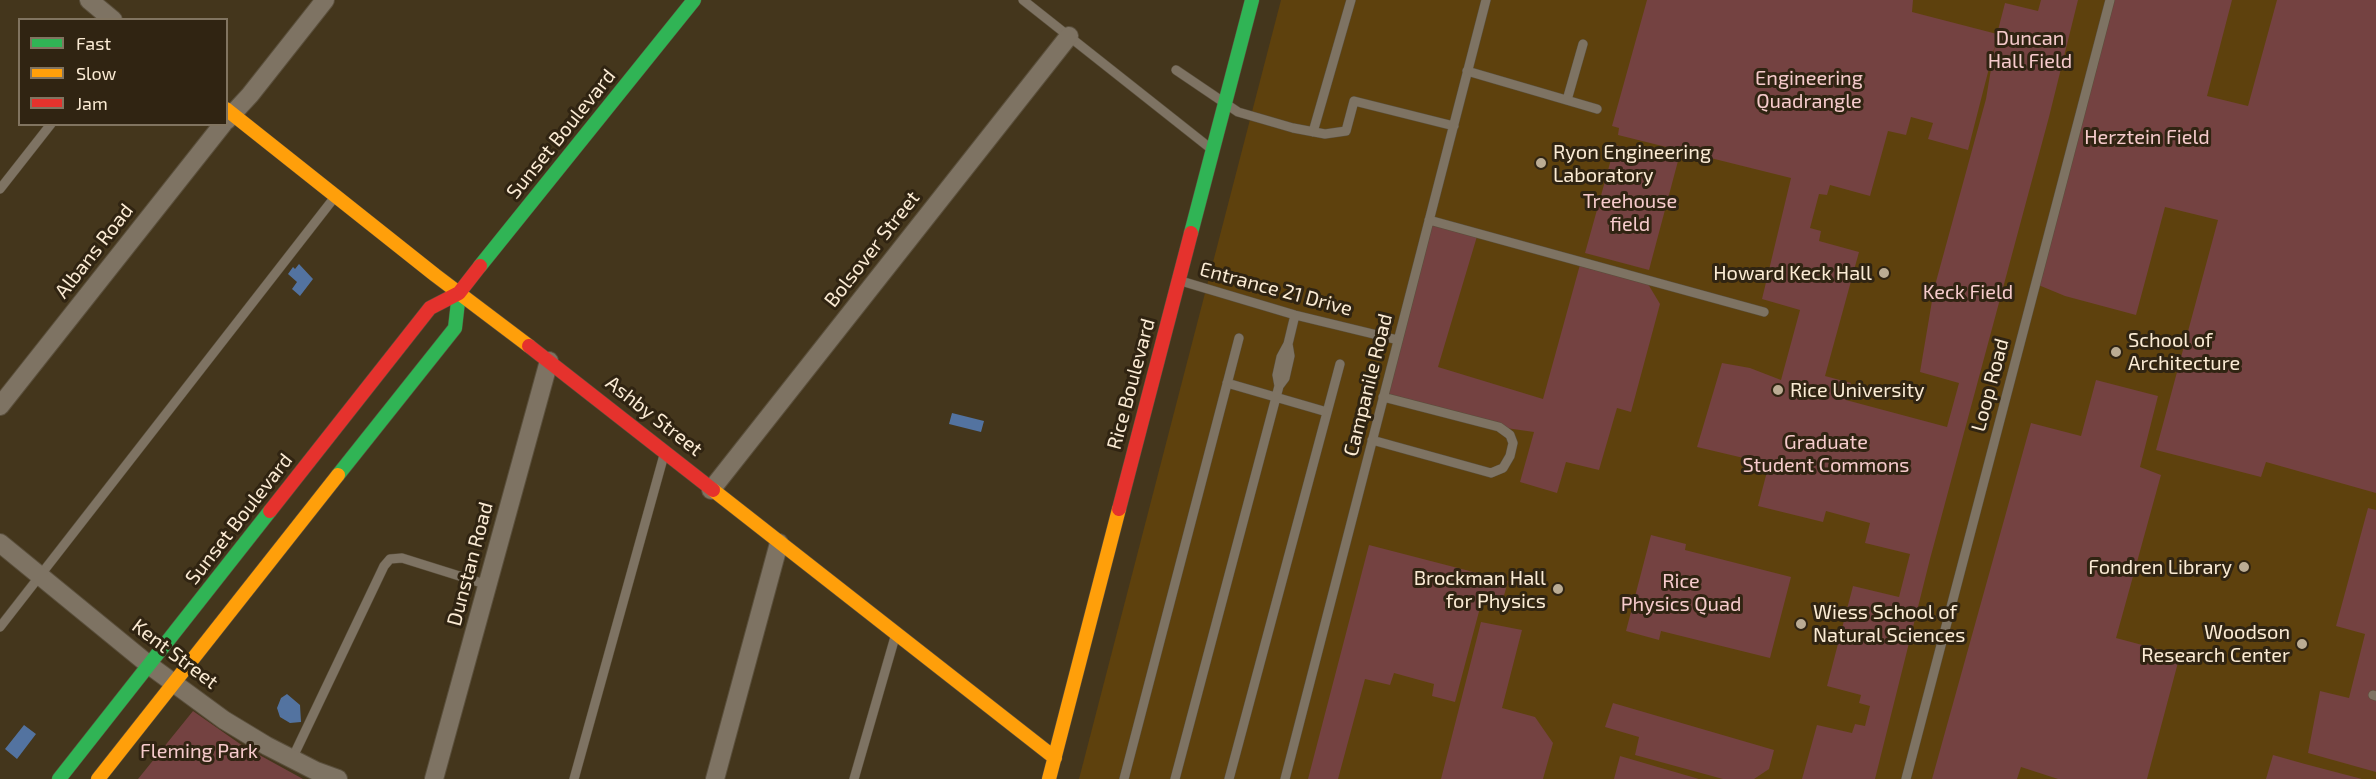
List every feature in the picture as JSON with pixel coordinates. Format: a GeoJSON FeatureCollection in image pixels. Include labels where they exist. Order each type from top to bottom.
{"type":"FeatureCollection","features":[{"type":"Feature","properties":{"kind":"street"},"geometry":{"type":"LineString","coordinates":[[88,0],[110,18]]}},
{"type":"Feature","properties":{"kind":"street","name":"Albans Road"},"geometry":{"type":"LineString","coordinates":[[228,116],[250,95],[325,0]]}},
{"type":"Feature","properties":{"kind":"street","name":"Sunset Boulevard"},"geometry":{"type":"LineString","coordinates":[[59,779],[430,308],[459,293],[694,0]]}},
{"type":"Feature","properties":{"kind":"street","name":"Rice Boulevard"},"geometry":{"type":"LineString","coordinates":[[1049,779],[1252,0]]}},
{"type":"Feature","properties":{"kind":"street","name":"Bolsover Street"},"geometry":{"type":"LineString","coordinates":[[711,490],[1069,36]]}},
{"type":"Feature","properties":{"kind":"street","name":"Ashby Street"},"geometry":{"type":"LineString","coordinates":[[228,118],[336,196],[1055,758]]}},
{"type":"Feature","properties":{"kind":"street","name":"Albans Road"},"geometry":{"type":"LineString","coordinates":[[0,406],[220,126]]}},
{"type":"Feature","properties":{"kind":"street"},"geometry":{"type":"LineString","coordinates":[[98,779],[455,328],[459,293]]}},
{"type":"Feature","properties":{"kind":"street","name":"Dunstan Road"},"geometry":{"type":"LineString","coordinates":[[434,779],[549,361]]}},
{"type":"Feature","properties":{"kind":"street","name":"Kent Street"},"geometry":{"type":"LineString","coordinates":[[0,543],[149,665],[224,720],[292,759],[338,779]]}},
{"type":"Feature","properties":{"kind":"street"},"geometry":{"type":"LineString","coordinates":[[715,779],[779,543]]}},
{"type":"Feature","properties":{"kind":"lane"},"geometry":{"type":"LineString","coordinates":[[1023,0],[1212,149]]}},
{"type":"Feature","properties":{"kind":"lane"},"geometry":{"type":"LineString","coordinates":[[1313,132],[1351,0]]}},
{"type":"Feature","properties":{"kind":"lane","name":"Campanile Road"},"geometry":{"type":"LineString","coordinates":[[1285,779],[1486,0]]}},
{"type":"Feature","properties":{"kind":"lane","name":"Loop Road"},"geometry":{"type":"LineString","coordinates":[[1906,779],[2110,0]]}},
{"type":"Feature","properties":{"kind":"lane"},"geometry":{"type":"LineString","coordinates":[[1567,100],[1583,44]]}},
{"type":"Feature","properties":{"kind":"lane"},"geometry":{"type":"LineString","coordinates":[[1176,70],[1238,112],[1313,132],[1325,134],[1346,131],[1353,101],[1454,126]]}},
{"type":"Feature","properties":{"kind":"lane"},"geometry":{"type":"LineString","coordinates":[[1467,71],[1597,109]]}},
{"type":"Feature","properties":{"kind":"lane"},"geometry":{"type":"LineString","coordinates":[[0,189],[49,126]]}},
{"type":"Feature","properties":{"kind":"lane"},"geometry":{"type":"LineString","coordinates":[[0,627],[336,196]]}},
{"type":"Feature","properties":{"kind":"lane"},"geometry":{"type":"LineString","coordinates":[[1429,220],[1764,312]]}},
{"type":"Feature","properties":{"kind":"lane","name":"Entrance 21 Drive"},"geometry":{"type":"LineString","coordinates":[[1178,280],[1295,315],[1398,340]]}},
{"type":"Feature","properties":{"kind":"lane"},"geometry":{"type":"LineString","coordinates":[[1175,779],[1276,398],[1281,357],[1288,344],[1295,315]]}},
{"type":"Feature","properties":{"kind":"lane"},"geometry":{"type":"LineString","coordinates":[[1124,779],[1239,338]]}},
{"type":"Feature","properties":{"kind":"lane"},"geometry":{"type":"LineString","coordinates":[[1230,779],[1340,364]]}},
{"type":"Feature","properties":{"kind":"lane"},"geometry":{"type":"LineString","coordinates":[[1227,383],[1327,412]]}},
{"type":"Feature","properties":{"kind":"lane"},"geometry":{"type":"LineString","coordinates":[[1372,440],[1491,473],[1503,468],[1510,456],[1513,443],[1510,435],[1499,427],[1383,397]]}},
{"type":"Feature","properties":{"kind":"lane"},"geometry":{"type":"LineString","coordinates":[[574,779],[665,453]]}},
{"type":"Feature","properties":{"kind":"lane"},"geometry":{"type":"LineString","coordinates":[[292,759],[384,566],[390,559],[402,558],[488,585]]}},
{"type":"Feature","properties":{"kind":"lane"},"geometry":{"type":"LineString","coordinates":[[854,779],[896,634]]}},
{"type":"Feature","properties":{"kind":"shaded area","name":"Rice University"},"geometry":{"type":"Polygon","coordinates":[[[1281,0],[2376,0],[2376,779],[1079,779],[1281,0]]]}},
{"type":"Feature","properties":{"kind":"green space"},"geometry":{"type":"Polygon","coordinates":[[[1647,0],[1913,0],[1912,12],[1997,34],[2005,3],[2038,11],[2041,0],[2078,0],[2049,117],[1930,559],[1875,779],[1802,779],[1817,725],[1852,733],[1855,724],[1865,726],[1870,706],[1859,703],[1861,695],[1827,686],[1853,586],[1899,597],[1910,554],[1865,543],[1870,523],[1826,511],[1823,522],[1758,506],[1769,464],[1697,447],[1722,363],[1750,368],[1781,380],[1800,310],[1762,299],[1791,178],[1618,135],[1619,128],[1612,126],[1647,0]],[[1995,45],[1968,150],[1928,139],[1933,123],[1911,117],[1906,135],[1888,131],[1870,196],[1830,185],[1827,195],[1819,194],[1810,228],[1821,231],[1819,241],[1859,252],[1825,376],[1851,383],[1846,400],[1947,427],[1959,383],[1920,372],[1934,289],[1986,99],[1995,45]]]}},
{"type":"Feature","properties":{"kind":"green space","name":"Herztein Field"},"geometry":{"type":"Polygon","coordinates":[[[2109,0],[2232,0],[2207,96],[2248,106],[2277,0],[2376,0],[2376,493],[2266,462],[2261,477],[2156,450],[2218,220],[2165,207],[2136,315],[2065,296],[2036,284],[2109,0]]]}},
{"type":"Feature","properties":{"kind":"green space","name":"Treehouse field"},"geometry":{"type":"Polygon","coordinates":[[[1615,145],[1678,161],[1649,270],[1585,253],[1615,145]]]}},
{"type":"Feature","properties":{"kind":"green space"},"geometry":{"type":"Polygon","coordinates":[[[1429,220],[1478,233],[1438,367],[1543,399],[1581,261],[1645,279],[1660,304],[1631,412],[1617,408],[1599,470],[1566,462],[1557,493],[1520,482],[1534,432],[1499,427],[1383,397],[1429,220]]]}},
{"type":"Feature","properties":{"kind":"green space"},"geometry":{"type":"Polygon","coordinates":[[[2096,380],[2158,396],[2140,467],[2161,475],[2116,638],[2180,655],[2147,779],[2058,779],[2021,767],[2017,779],[1932,779],[2031,423],[2081,436],[2096,380]]]}},
{"type":"Feature","properties":{"kind":"green space"},"geometry":{"type":"Polygon","coordinates":[[[2368,508],[2376,510],[2376,772],[2308,753],[2320,691],[2349,698],[2365,634],[2336,626],[2368,508]]]}},
{"type":"Feature","properties":{"kind":"green space","name":"Rice Physics Quad"},"geometry":{"type":"Polygon","coordinates":[[[1651,535],[1686,544],[1685,550],[1791,577],[1770,658],[1661,631],[1659,640],[1626,631],[1651,535]]]}},
{"type":"Feature","properties":{"kind":"green space"},"geometry":{"type":"Polygon","coordinates":[[[1369,545],[1508,581],[1502,603],[1481,604],[1455,702],[1432,696],[1434,684],[1394,673],[1390,685],[1365,679],[1338,779],[1308,779],[1369,545]]]}},
{"type":"Feature","properties":{"kind":"green space"},"geometry":{"type":"Polygon","coordinates":[[[1481,622],[1522,630],[1502,708],[1535,717],[1553,743],[1543,779],[1441,779],[1481,622]]]}},
{"type":"Feature","properties":{"kind":"green space"},"geometry":{"type":"Polygon","coordinates":[[[1613,703],[1774,750],[1769,769],[1754,779],[1723,779],[1635,755],[1639,737],[1605,727],[1613,703]]]}},
{"type":"Feature","properties":{"kind":"green space","name":"Fleming Park"},"geometry":{"type":"Polygon","coordinates":[[[193,711],[243,746],[303,779],[138,779],[193,711]]]}},
{"type":"Feature","properties":{"kind":"green space"},"geometry":{"type":"Polygon","coordinates":[[[2273,755],[2305,764],[2362,779],[2266,779],[2273,755]]]}},
{"type":"Feature","properties":{"kind":"green space"},"geometry":{"type":"Polygon","coordinates":[[[1620,756],[1699,779],[1614,779],[1620,756]]]}},
{"type":"Feature","properties":{"kind":"water"},"geometry":{"type":"Polygon","coordinates":[[[299,264],[313,279],[300,296],[292,289],[297,282],[288,274],[293,267],[295,269],[299,264]]]}},
{"type":"Feature","properties":{"kind":"water"},"geometry":{"type":"Polygon","coordinates":[[[952,413],[984,421],[981,432],[949,424],[952,413]]]}},
{"type":"Feature","properties":{"kind":"water"},"geometry":{"type":"Polygon","coordinates":[[[287,694],[300,705],[301,722],[290,723],[280,717],[277,708],[281,698],[287,694]]]}},
{"type":"Feature","properties":{"kind":"water"},"geometry":{"type":"Polygon","coordinates":[[[24,725],[36,734],[17,759],[5,749],[24,725]]]}},
{"type":"Feature","properties":{"kind":"traffic: fast"},"geometry":{"type":"LineString","coordinates":[[480,266],[694,0]]}},
{"type":"Feature","properties":{"kind":"traffic: fast"},"geometry":{"type":"LineString","coordinates":[[1191,233],[1252,0]]}},
{"type":"Feature","properties":{"kind":"traffic: fast"},"geometry":{"type":"LineString","coordinates":[[338,475],[455,328],[459,293]]}},
{"type":"Feature","properties":{"kind":"traffic: fast"},"geometry":{"type":"LineString","coordinates":[[59,779],[270,511]]}},
{"type":"Feature","properties":{"kind":"traffic: slow"},"geometry":{"type":"LineString","coordinates":[[228,111],[435,275],[529,346]]}},
{"type":"Feature","properties":{"kind":"traffic: slow"},"geometry":{"type":"LineString","coordinates":[[98,779],[338,475]]}},
{"type":"Feature","properties":{"kind":"traffic: slow"},"geometry":{"type":"LineString","coordinates":[[713,490],[1055,758]]}},
{"type":"Feature","properties":{"kind":"traffic: slow"},"geometry":{"type":"LineString","coordinates":[[1049,779],[1119,509]]}},
{"type":"Feature","properties":{"kind":"traffic: jam"},"geometry":{"type":"LineString","coordinates":[[1119,509],[1191,233]]}},
{"type":"Feature","properties":{"kind":"traffic: jam"},"geometry":{"type":"LineString","coordinates":[[270,511],[430,308],[459,293],[480,266]]}},
{"type":"Feature","properties":{"kind":"traffic: jam"},"geometry":{"type":"LineString","coordinates":[[529,346],[713,490]]}},
{"type":"Feature","properties":{"kind":"place","name":"Ryon Engineering Laboratory"},"geometry":{"type":"Point","coordinates":[1541,163]}},
{"type":"Feature","properties":{"kind":"place","name":"Howard Keck Hall"},"geometry":{"type":"Point","coordinates":[1884,273]}},
{"type":"Feature","properties":{"kind":"place","name":"School of Architecture"},"geometry":{"type":"Point","coordinates":[2116,352]}},
{"type":"Feature","properties":{"kind":"place","name":"Rice University"},"geometry":{"type":"Point","coordinates":[1778,390]}},
{"type":"Feature","properties":{"kind":"place","name":"Fondren Library"},"geometry":{"type":"Point","coordinates":[2244,567]}},
{"type":"Feature","properties":{"kind":"place","name":"Brockman Hall for Physics"},"geometry":{"type":"Point","coordinates":[1558,589]}},
{"type":"Feature","properties":{"kind":"place","name":"Wiess School of Natural Sciences"},"geometry":{"type":"Point","coordinates":[1801,624]}},
{"type":"Feature","properties":{"kind":"place","name":"Woodson Research Center"},"geometry":{"type":"Point","coordinates":[2302,644]}},
{"type":"Feature","properties":{"kind":"park label","name":"Duncan Hall Field"},"geometry":{"type":"Point","coordinates":[2030,50]}},
{"type":"Feature","properties":{"kind":"park label","name":"Engineering Quadrangle"},"geometry":{"type":"Point","coordinates":[1809,90]}},
{"type":"Feature","properties":{"kind":"park label","name":"Keck Field"},"geometry":{"type":"Point","coordinates":[1968,292]}},
{"type":"Feature","properties":{"kind":"park label","name":"Graduate Student Commons"},"geometry":{"type":"Point","coordinates":[1826,454]}}]}
